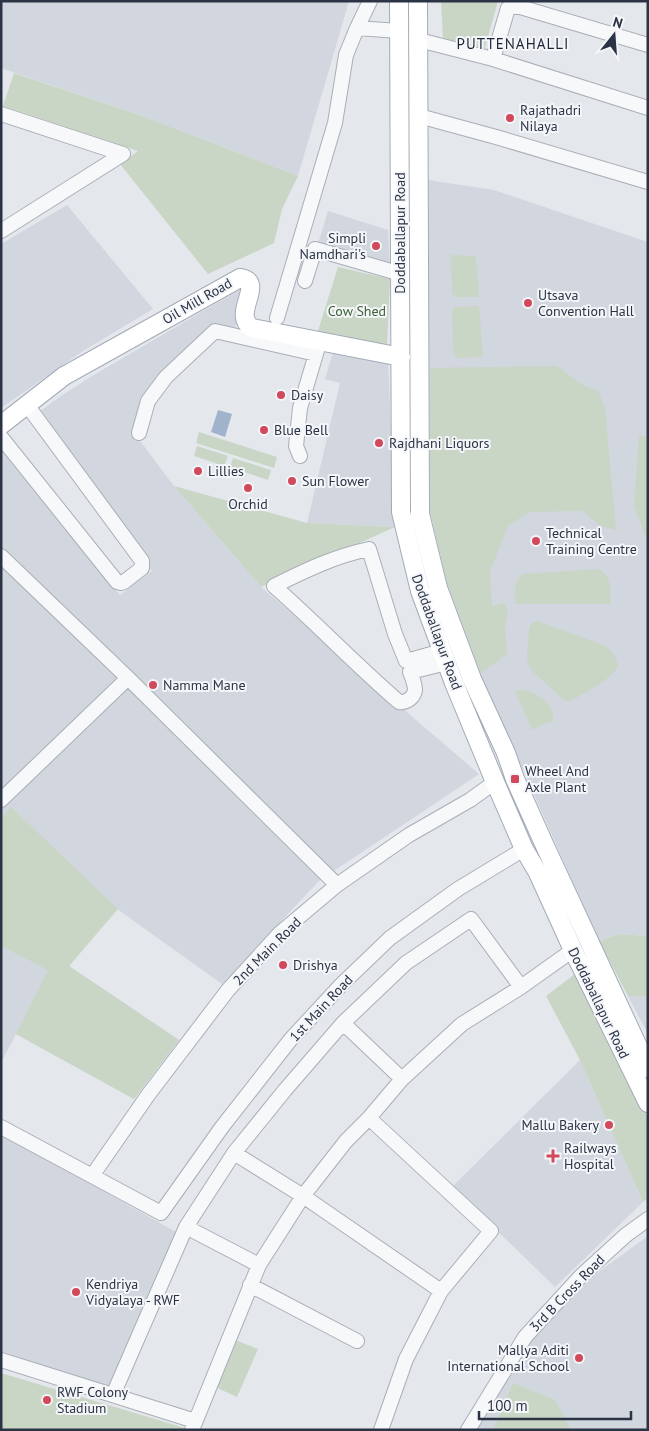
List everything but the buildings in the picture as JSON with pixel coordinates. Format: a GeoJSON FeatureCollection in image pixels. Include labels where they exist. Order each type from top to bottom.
{"type":"FeatureCollection","features":[{"type":"Feature","properties":{"kind":"main road","name":"Doddaballapur Road"},"geometry":{"type":"LineString","coordinates":[[399,1],[401,512],[420,591],[444,657],[495,782],[524,849],[538,873],[572,950],[648,1103]]}},
{"type":"Feature","properties":{"kind":"main road","name":"Doddaballapur Road"},"geometry":{"type":"LineString","coordinates":[[418,1],[420,514],[438,588],[474,685],[506,753],[515,779],[541,838],[648,1068]]}},
{"type":"Feature","properties":{"kind":"main road","name":"Oil Mill Road"},"geometry":{"type":"LineString","coordinates":[[1,425],[64,376],[238,278],[243,278],[250,284],[244,316],[249,333]]}},
{"type":"Feature","properties":{"kind":"main road"},"geometry":{"type":"LineString","coordinates":[[249,333],[318,348],[401,357]]}},
{"type":"Feature","properties":{"kind":"main road"},"geometry":{"type":"LineString","coordinates":[[458,692],[474,685]]}},
{"type":"Feature","properties":{"kind":"street"},"geometry":{"type":"LineString","coordinates":[[277,318],[335,123],[346,55],[370,1]]}},
{"type":"Feature","properties":{"kind":"street"},"geometry":{"type":"LineString","coordinates":[[493,59],[508,8],[517,6],[648,45]]}},
{"type":"Feature","properties":{"kind":"street"},"geometry":{"type":"LineString","coordinates":[[357,28],[399,31]]}},
{"type":"Feature","properties":{"kind":"street"},"geometry":{"type":"LineString","coordinates":[[419,40],[493,59],[648,108]]}},
{"type":"Feature","properties":{"kind":"street"},"geometry":{"type":"LineString","coordinates":[[1,114],[124,154],[1,231]]}},
{"type":"Feature","properties":{"kind":"street"},"geometry":{"type":"LineString","coordinates":[[419,116],[648,182]]}},
{"type":"Feature","properties":{"kind":"street"},"geometry":{"type":"LineString","coordinates":[[305,281],[315,249],[400,274]]}},
{"type":"Feature","properties":{"kind":"street"},"geometry":{"type":"LineString","coordinates":[[139,433],[148,401],[166,376],[215,331],[249,333]]}},
{"type":"Feature","properties":{"kind":"street"},"geometry":{"type":"LineString","coordinates":[[300,456],[296,446],[300,408],[318,348]]}},
{"type":"Feature","properties":{"kind":"street"},"geometry":{"type":"LineString","coordinates":[[1,437],[117,582],[124,582],[142,568],[142,561],[27,405]]}},
{"type":"Feature","properties":{"kind":"street"},"geometry":{"type":"LineString","coordinates":[[369,549],[395,634],[408,667],[415,689],[414,694],[409,700],[403,703],[399,702],[378,684],[274,586],[305,570],[354,552],[369,549]]}},
{"type":"Feature","properties":{"kind":"street"},"geometry":{"type":"LineString","coordinates":[[1,556],[128,678],[337,885]]}},
{"type":"Feature","properties":{"kind":"street"},"geometry":{"type":"LineString","coordinates":[[408,667],[444,657]]}},
{"type":"Feature","properties":{"kind":"street"},"geometry":{"type":"LineString","coordinates":[[1,800],[128,678]]}},
{"type":"Feature","properties":{"kind":"street","name":"2nd Main Road"},"geometry":{"type":"LineString","coordinates":[[92,1176],[148,1095],[228,990],[280,933],[337,885],[409,835],[470,800],[495,782]]}},
{"type":"Feature","properties":{"kind":"street","name":"1st Main Road"},"geometry":{"type":"LineString","coordinates":[[92,1176],[161,1213],[222,1127],[285,1047],[341,985],[390,938],[458,888],[524,849]]}},
{"type":"Feature","properties":{"kind":"street"},"geometry":{"type":"LineString","coordinates":[[113,1396],[186,1227],[234,1152],[343,1022],[406,963],[471,919],[521,987]]}},
{"type":"Feature","properties":{"kind":"street"},"geometry":{"type":"LineString","coordinates":[[1,1360],[113,1396],[193,1426],[259,1265],[304,1196],[346,1141],[369,1118],[402,1078],[462,1024],[521,987],[572,950]]}},
{"type":"Feature","properties":{"kind":"street"},"geometry":{"type":"LineString","coordinates":[[343,1022],[402,1078]]}},
{"type":"Feature","properties":{"kind":"street"},"geometry":{"type":"LineString","coordinates":[[369,1118],[491,1231],[441,1291],[406,1359],[381,1430]]}},
{"type":"Feature","properties":{"kind":"street"},"geometry":{"type":"LineString","coordinates":[[1,1127],[92,1176]]}},
{"type":"Feature","properties":{"kind":"street"},"geometry":{"type":"LineString","coordinates":[[234,1152],[304,1196],[441,1291]]}},
{"type":"Feature","properties":{"kind":"street","name":"3rd B Cross Road"},"geometry":{"type":"LineString","coordinates":[[468,1430],[525,1337],[581,1276],[626,1235],[648,1219]]}},
{"type":"Feature","properties":{"kind":"street"},"geometry":{"type":"LineString","coordinates":[[186,1227],[259,1265]]}},
{"type":"Feature","properties":{"kind":"street"},"geometry":{"type":"LineString","coordinates":[[250,1286],[357,1340]]}},
{"type":"Feature","properties":{"kind":"shaded area"},"geometry":{"type":"Polygon","coordinates":[[[1,1],[349,1],[298,176],[145,117],[1,68],[1,1]]]}},
{"type":"Feature","properties":{"kind":"shaded area"},"geometry":{"type":"Polygon","coordinates":[[[428,180],[494,190],[648,242],[648,936],[619,934],[599,941],[482,678],[447,583],[430,511],[428,180]]]}},
{"type":"Feature","properties":{"kind":"shaded area"},"geometry":{"type":"Polygon","coordinates":[[[67,205],[153,309],[83,351],[1,408],[1,244],[67,205]]]}},
{"type":"Feature","properties":{"kind":"shaded area"},"geometry":{"type":"Polygon","coordinates":[[[328,211],[388,230],[390,268],[317,247],[328,211]]]}},
{"type":"Feature","properties":{"kind":"shaded area"},"geometry":{"type":"Polygon","coordinates":[[[241,289],[244,294],[235,328],[215,324],[159,376],[134,433],[174,486],[261,587],[479,774],[319,881],[222,984],[117,909],[69,966],[179,1040],[134,1099],[16,1034],[1,1063],[1,445],[120,595],[152,571],[39,412],[92,376],[241,289]]]}},
{"type":"Feature","properties":{"kind":"shaded area"},"geometry":{"type":"Polygon","coordinates":[[[334,349],[388,359],[395,527],[307,523],[340,383],[325,379],[334,349]]]}},
{"type":"Feature","properties":{"kind":"shaded area"},"geometry":{"type":"Polygon","coordinates":[[[628,996],[648,997],[648,1034],[628,996]]]}},
{"type":"Feature","properties":{"kind":"shaded area","name":"Railways Hospital"},"geometry":{"type":"Polygon","coordinates":[[[580,1060],[643,1202],[555,1287],[452,1187],[580,1060]]]}},
{"type":"Feature","properties":{"kind":"shaded area","name":"Kendriya Vidyalaya - RWF"},"geometry":{"type":"Polygon","coordinates":[[[1,1134],[178,1233],[109,1387],[1,1351],[1,1134]]]}},
{"type":"Feature","properties":{"kind":"shaded area","name":"Mallya Aditi International School"},"geometry":{"type":"Polygon","coordinates":[[[648,1236],[648,1430],[475,1430],[531,1341],[593,1276],[648,1236]]]}},
{"type":"Feature","properties":{"kind":"green space"},"geometry":{"type":"Polygon","coordinates":[[[441,1],[498,1],[484,51],[443,38],[441,1]]]}},
{"type":"Feature","properties":{"kind":"green space"},"geometry":{"type":"Polygon","coordinates":[[[14,73],[145,117],[298,176],[282,209],[274,243],[208,274],[120,164],[138,151],[3,106],[14,73]]]}},
{"type":"Feature","properties":{"kind":"green space"},"geometry":{"type":"Polygon","coordinates":[[[451,255],[476,256],[479,297],[457,297],[452,294],[451,255]]]}},
{"type":"Feature","properties":{"kind":"green space","name":"Cow Shed"},"geometry":{"type":"Polygon","coordinates":[[[338,267],[390,279],[387,347],[316,337],[338,267]]]}},
{"type":"Feature","properties":{"kind":"green space"},"geometry":{"type":"Polygon","coordinates":[[[479,306],[483,357],[457,358],[453,353],[452,310],[455,307],[479,306]]]}},
{"type":"Feature","properties":{"kind":"green space"},"geometry":{"type":"Polygon","coordinates":[[[557,366],[581,384],[598,391],[605,408],[616,530],[600,526],[583,511],[529,512],[508,526],[490,571],[492,606],[505,603],[508,613],[505,625],[507,654],[481,673],[447,583],[430,511],[430,368],[557,366]]]}},
{"type":"Feature","properties":{"kind":"green space"},"geometry":{"type":"Polygon","coordinates":[[[199,432],[277,457],[274,468],[196,443],[199,432]]]}},
{"type":"Feature","properties":{"kind":"green space"},"geometry":{"type":"Polygon","coordinates":[[[639,435],[648,437],[648,573],[646,571],[647,541],[634,506],[639,435]]]}},
{"type":"Feature","properties":{"kind":"green space"},"geometry":{"type":"Polygon","coordinates":[[[197,446],[228,456],[224,466],[194,456],[197,446]]]}},
{"type":"Feature","properties":{"kind":"green space"},"geometry":{"type":"Polygon","coordinates":[[[233,458],[271,470],[268,480],[230,467],[233,458]]]}},
{"type":"Feature","properties":{"kind":"green space"},"geometry":{"type":"Polygon","coordinates":[[[174,486],[307,523],[395,527],[261,587],[174,486]]]}},
{"type":"Feature","properties":{"kind":"green space"},"geometry":{"type":"Polygon","coordinates":[[[597,569],[606,575],[610,584],[611,604],[516,604],[516,584],[523,574],[597,569]]]}},
{"type":"Feature","properties":{"kind":"green space"},"geometry":{"type":"Polygon","coordinates":[[[537,621],[604,645],[613,654],[618,666],[609,677],[597,686],[571,701],[564,700],[533,672],[529,666],[527,657],[529,631],[531,624],[537,621]]]}},
{"type":"Feature","properties":{"kind":"green space"},"geometry":{"type":"Polygon","coordinates":[[[522,690],[539,696],[548,704],[553,715],[553,721],[532,730],[515,691],[522,690]]]}},
{"type":"Feature","properties":{"kind":"green space"},"geometry":{"type":"Polygon","coordinates":[[[11,807],[118,909],[69,966],[179,1040],[134,1099],[16,1034],[48,970],[1,946],[1,818],[11,807]]]}},
{"type":"Feature","properties":{"kind":"green space"},"geometry":{"type":"Polygon","coordinates":[[[619,934],[648,936],[648,997],[628,996],[599,941],[619,934]]]}},
{"type":"Feature","properties":{"kind":"green space"},"geometry":{"type":"Polygon","coordinates":[[[584,967],[648,1118],[648,1198],[643,1202],[580,1060],[546,996],[584,967]]]}},
{"type":"Feature","properties":{"kind":"green space"},"geometry":{"type":"Polygon","coordinates":[[[233,1339],[258,1349],[237,1397],[213,1386],[233,1339]]]}},
{"type":"Feature","properties":{"kind":"green space","name":"RWF Colony Stadium"},"geometry":{"type":"Polygon","coordinates":[[[1,1373],[185,1428],[184,1430],[1,1430],[1,1373]]]}},
{"type":"Feature","properties":{"kind":"green space"},"geometry":{"type":"Polygon","coordinates":[[[513,1383],[555,1400],[571,1430],[493,1430],[513,1383]]]}},
{"type":"Feature","properties":{"kind":"water"},"geometry":{"type":"Polygon","coordinates":[[[218,410],[232,414],[225,437],[211,432],[218,410]]]}},
{"type":"Feature","properties":{"kind":"place","name":"Rajathadri Nilaya"},"geometry":{"type":"Point","coordinates":[510,118]}},
{"type":"Feature","properties":{"kind":"place","name":"Simpli Namdhari's"},"geometry":{"type":"Point","coordinates":[376,246]}},
{"type":"Feature","properties":{"kind":"place","name":"Utsava Convention Hall"},"geometry":{"type":"Point","coordinates":[528,303]}},
{"type":"Feature","properties":{"kind":"place","name":"Daisy"},"geometry":{"type":"Point","coordinates":[281,395]}},
{"type":"Feature","properties":{"kind":"place","name":"Blue Bell"},"geometry":{"type":"Point","coordinates":[264,430]}},
{"type":"Feature","properties":{"kind":"place","name":"Rajdhani Liquors"},"geometry":{"type":"Point","coordinates":[379,443]}},
{"type":"Feature","properties":{"kind":"place","name":"Lillies"},"geometry":{"type":"Point","coordinates":[198,471]}},
{"type":"Feature","properties":{"kind":"place","name":"Sun Flower"},"geometry":{"type":"Point","coordinates":[292,481]}},
{"type":"Feature","properties":{"kind":"place","name":"Orchid"},"geometry":{"type":"Point","coordinates":[248,488]}},
{"type":"Feature","properties":{"kind":"place","name":"Technical Training Centre"},"geometry":{"type":"Point","coordinates":[536,541]}},
{"type":"Feature","properties":{"kind":"place","name":"Namma Mane"},"geometry":{"type":"Point","coordinates":[153,685]}},
{"type":"Feature","properties":{"kind":"place","name":"Wheel And Axle Plant"},"geometry":{"type":"Point","coordinates":[515,779]}},
{"type":"Feature","properties":{"kind":"place","name":"Drishya"},"geometry":{"type":"Point","coordinates":[283,965]}},
{"type":"Feature","properties":{"kind":"place","name":"Mallu Bakery"},"geometry":{"type":"Point","coordinates":[609,1125]}},
{"type":"Feature","properties":{"kind":"place","name":"Railways Hospital"},"geometry":{"type":"Point","coordinates":[553,1156]}},
{"type":"Feature","properties":{"kind":"place","name":"Kendriya Vidyalaya - RWF"},"geometry":{"type":"Point","coordinates":[76,1292]}},
{"type":"Feature","properties":{"kind":"place","name":"Mallya Aditi International School"},"geometry":{"type":"Point","coordinates":[579,1358]}},
{"type":"Feature","properties":{"kind":"place","name":"RWF Colony Stadium"},"geometry":{"type":"Point","coordinates":[47,1400]}},
{"type":"Feature","properties":{"kind":"district","name":"PUTTENAHALLI"},"geometry":{"type":"Point","coordinates":[513,43]}}]}
